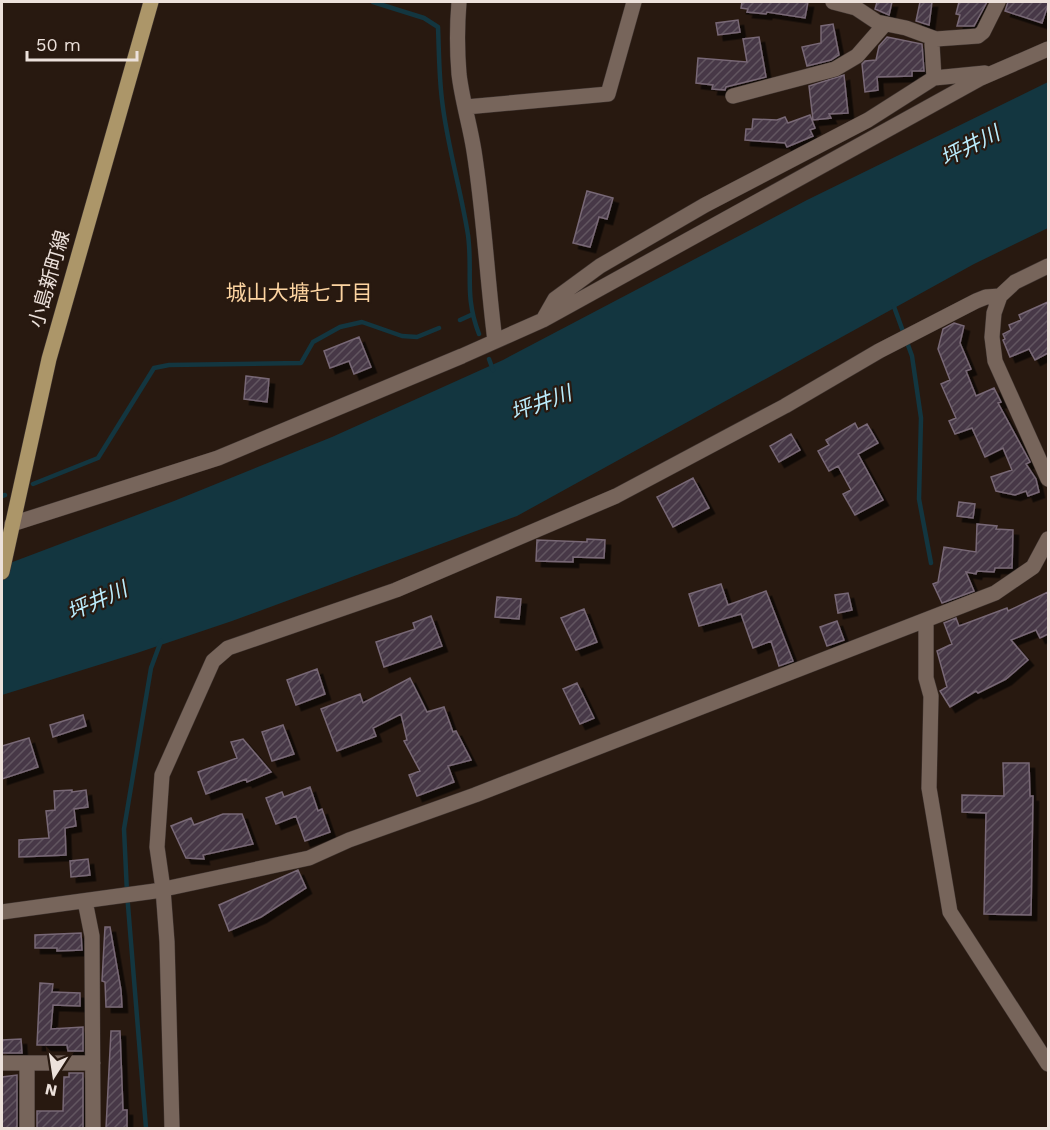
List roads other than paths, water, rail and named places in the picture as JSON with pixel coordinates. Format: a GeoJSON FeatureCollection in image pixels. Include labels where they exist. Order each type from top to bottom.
{"type":"FeatureCollection","features":[{"type":"Feature","properties":{"kind":"main road","name":"小島新町線"},"geometry":{"type":"LineString","coordinates":[[2,572],[49,359],[151,2]]}},
{"type":"Feature","properties":{"kind":"street"},"geometry":{"type":"LineString","coordinates":[[459,2],[457,27],[459,75],[474,149],[495,341]]}},
{"type":"Feature","properties":{"kind":"street"},"geometry":{"type":"LineString","coordinates":[[466,107],[608,94],[634,2]]}},
{"type":"Feature","properties":{"kind":"street"},"geometry":{"type":"LineString","coordinates":[[833,2],[856,8],[877,22],[906,28],[936,39],[978,36],[983,32],[998,2]]}},
{"type":"Feature","properties":{"kind":"street"},"geometry":{"type":"LineString","coordinates":[[733,96],[835,69],[857,56],[885,24]]}},
{"type":"Feature","properties":{"kind":"street"},"geometry":{"type":"LineString","coordinates":[[934,78],[932,44],[936,39]]}},
{"type":"Feature","properties":{"kind":"street"},"geometry":{"type":"LineString","coordinates":[[11,528],[218,458],[543,320],[981,78],[1048,49]]}},
{"type":"Feature","properties":{"kind":"street"},"geometry":{"type":"LineString","coordinates":[[543,320],[555,299],[600,266],[705,205],[868,120],[934,78],[997,71]]}},
{"type":"Feature","properties":{"kind":"street"},"geometry":{"type":"LineString","coordinates":[[1048,266],[1015,282],[1000,296],[994,313],[992,336],[995,361],[1048,479]]}},
{"type":"Feature","properties":{"kind":"street"},"geometry":{"type":"LineString","coordinates":[[172,1128],[157,847],[162,775],[213,661],[228,648],[396,590],[616,496],[785,406],[897,341],[976,301],[986,297],[1000,296]]}},
{"type":"Feature","properties":{"kind":"street"},"geometry":{"type":"LineString","coordinates":[[2,912],[159,890],[309,858],[349,840],[476,795],[994,593],[1033,567],[1048,539]]}},
{"type":"Feature","properties":{"kind":"street"},"geometry":{"type":"LineString","coordinates":[[926,621],[926,678],[931,696],[929,788],[950,912],[1048,1064]]}},
{"type":"Feature","properties":{"kind":"street"},"geometry":{"type":"LineString","coordinates":[[85,901],[92,936],[93,1128]]}},
{"type":"Feature","properties":{"kind":"street"},"geometry":{"type":"LineString","coordinates":[[2,1063],[93,1063]]}},
{"type":"Feature","properties":{"kind":"street"},"geometry":{"type":"LineString","coordinates":[[27,1063],[27,1128]]}},
{"type":"Feature","properties":{"kind":"water","name":"坪井川"},"geometry":{"type":"Polygon","coordinates":[[[1048,82],[1048,228],[974,264],[517,516],[232,621],[2,695],[2,566],[174,501],[332,437],[503,360],[807,200],[1048,82]]]}},
{"type":"Feature","properties":{"kind":"waterway"},"geometry":{"type":"LineString","coordinates":[[373,2],[424,18],[438,27],[442,100],[468,235],[470,296],[479,334]]}},
{"type":"Feature","properties":{"kind":"waterway"},"geometry":{"type":"LineString","coordinates":[[893,304],[912,356],[921,418],[919,499],[931,563]]}},
{"type":"Feature","properties":{"kind":"waterway"},"geometry":{"type":"LineString","coordinates":[[460,320],[471,315]]}},
{"type":"Feature","properties":{"kind":"waterway"},"geometry":{"type":"LineString","coordinates":[[33,484],[98,458],[154,368],[169,365],[301,363],[313,342],[340,327],[362,322],[402,336],[417,337],[439,328]]}},
{"type":"Feature","properties":{"kind":"waterway"},"geometry":{"type":"LineString","coordinates":[[489,359],[493,370]]}},
{"type":"Feature","properties":{"kind":"waterway"},"geometry":{"type":"LineString","coordinates":[[146,1128],[124,829],[151,668],[161,641]]}},
{"type":"Feature","properties":{"kind":"district","name":"城山大塘七丁目"},"geometry":{"type":"Point","coordinates":[299,293]}}]}
